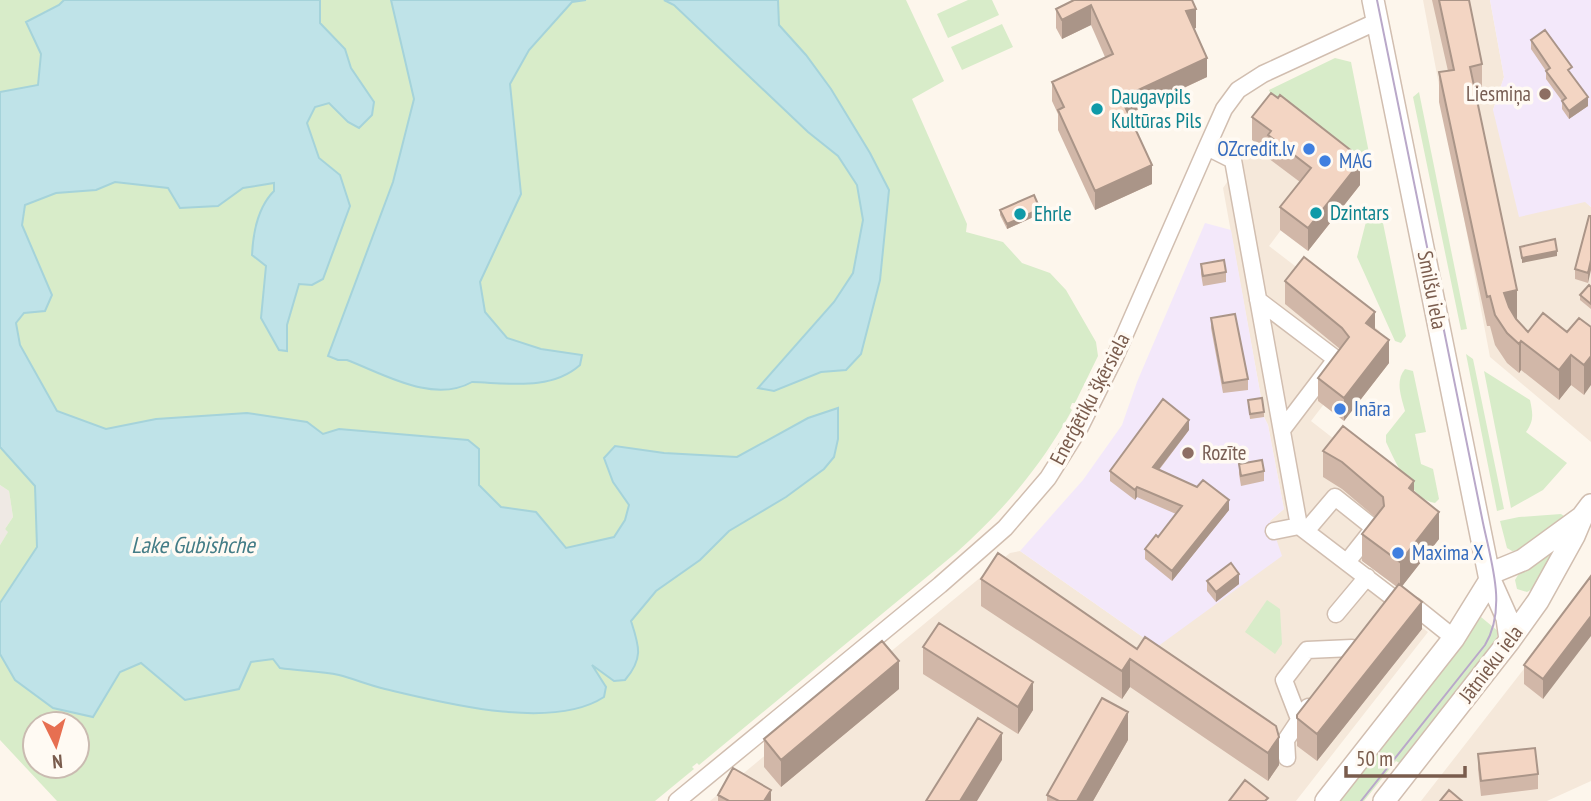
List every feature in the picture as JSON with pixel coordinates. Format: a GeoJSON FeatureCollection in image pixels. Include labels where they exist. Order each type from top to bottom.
{"type":"FeatureCollection","features":[{"type":"Feature","properties":{"kind":"street","name":"Smilšu iela"},"geometry":{"type":"LineString","coordinates":[[1373,0],[1490,577],[1507,618],[1510,640]]}},
{"type":"Feature","properties":{"kind":"street","name":"Enerģētiķu šķērsiela"},"geometry":{"type":"LineString","coordinates":[[677,801],[1005,528],[1048,478],[1080,427],[1115,357],[1224,109],[1238,90],[1263,74],[1378,22]]}},
{"type":"Feature","properties":{"kind":"street"},"geometry":{"type":"LineString","coordinates":[[1207,147],[1233,160],[1282,430],[1303,528],[1367,577],[1388,602],[1415,606],[1454,638]]}},
{"type":"Feature","properties":{"kind":"street"},"geometry":{"type":"LineString","coordinates":[[1258,300],[1336,359],[1282,430]]}},
{"type":"Feature","properties":{"kind":"street"},"geometry":{"type":"LineString","coordinates":[[1274,531],[1303,528],[1335,497],[1374,528],[1347,562]]}},
{"type":"Feature","properties":{"kind":"street","name":"Jātnieku iela"},"geometry":{"type":"LineString","coordinates":[[1490,577],[1523,560],[1586,511]]}},
{"type":"Feature","properties":{"kind":"street","name":"Jātnieku iela"},"geometry":{"type":"LineString","coordinates":[[1384,801],[1510,640],[1544,590],[1586,511]]}},
{"type":"Feature","properties":{"kind":"street"},"geometry":{"type":"LineString","coordinates":[[1336,614],[1367,577]]}},
{"type":"Feature","properties":{"kind":"street"},"geometry":{"type":"LineString","coordinates":[[1326,801],[1454,638],[1490,577]]}},
{"type":"Feature","properties":{"kind":"street"},"geometry":{"type":"LineString","coordinates":[[1299,719],[1284,680],[1307,650],[1356,643],[1337,668]]}},
{"type":"Feature","properties":{"kind":"street"},"geometry":{"type":"LineString","coordinates":[[1287,758],[1286,740],[1314,699]]}},
{"type":"Feature","properties":{"kind":"shaded area"},"geometry":{"type":"Polygon","coordinates":[[[1423,0],[1490,0],[1504,77],[1493,110],[1591,207],[1591,442],[1490,357],[1423,0]]]}},
{"type":"Feature","properties":{"kind":"shaded area","name":"Liesmiņa"},"geometry":{"type":"Polygon","coordinates":[[[1490,0],[1591,0],[1591,207],[1585,202],[1519,217],[1493,110],[1504,77],[1490,0]]]}},
{"type":"Feature","properties":{"kind":"shaded area"},"geometry":{"type":"Polygon","coordinates":[[[1271,121],[1328,167],[1269,246],[1380,331],[1311,421],[1410,498],[1351,575],[1428,632],[1296,801],[710,801],[1010,553],[1020,551],[1157,647],[1270,521],[1284,509],[1268,425],[1264,417],[1250,419],[1248,405],[1262,403],[1223,188],[1271,121]]]}},
{"type":"Feature","properties":{"kind":"shaded area","name":"Rozīte"},"geometry":{"type":"Polygon","coordinates":[[[1205,223],[1231,230],[1262,403],[1250,419],[1264,417],[1268,425],[1284,509],[1270,521],[1282,556],[1157,647],[1020,551],[1083,480],[1122,425],[1137,382],[1205,223]]]}},
{"type":"Feature","properties":{"kind":"shaded area"},"geometry":{"type":"Polygon","coordinates":[[[0,485],[9,491],[13,517],[5,529],[9,531],[0,545],[0,485]]]}},
{"type":"Feature","properties":{"kind":"shaded area"},"geometry":{"type":"Polygon","coordinates":[[[1591,583],[1591,781],[1547,801],[1421,801],[1591,583]]]}},
{"type":"Feature","properties":{"kind":"green space"},"geometry":{"type":"Polygon","coordinates":[[[0,0],[391,0],[414,99],[510,84],[529,50],[557,19],[550,0],[664,0],[674,5],[779,25],[757,0],[906,0],[944,81],[912,99],[967,224],[966,232],[1003,242],[1022,263],[1050,273],[1066,290],[1096,342],[1098,356],[1075,403],[1072,403],[1072,410],[1048,449],[1021,486],[991,520],[957,552],[699,765],[697,763],[692,767],[694,769],[655,801],[57,801],[37,780],[91,780],[91,710],[21,710],[21,762],[0,740],[0,545],[8,532],[5,529],[13,517],[9,491],[0,485],[0,0]],[[808,418],[737,457],[664,453],[671,499],[614,537],[808,418]]]}},
{"type":"Feature","properties":{"kind":"green space"},"geometry":{"type":"Polygon","coordinates":[[[968,0],[992,0],[999,15],[948,38],[937,14],[968,0]]]}},
{"type":"Feature","properties":{"kind":"green space"},"geometry":{"type":"Polygon","coordinates":[[[1002,24],[1013,47],[962,70],[951,47],[1002,24]]]}},
{"type":"Feature","properties":{"kind":"green space"},"geometry":{"type":"Polygon","coordinates":[[[1335,58],[1351,62],[1370,158],[1364,160],[1349,159],[1271,95],[1269,90],[1335,58]]]}},
{"type":"Feature","properties":{"kind":"green space"},"geometry":{"type":"Polygon","coordinates":[[[1419,92],[1467,329],[1461,330],[1413,97],[1419,92]]]}},
{"type":"Feature","properties":{"kind":"green space"},"geometry":{"type":"Polygon","coordinates":[[[1373,210],[1382,218],[1406,336],[1401,343],[1395,341],[1357,257],[1368,214],[1373,210]]]}},
{"type":"Feature","properties":{"kind":"green space"},"geometry":{"type":"Polygon","coordinates":[[[1466,354],[1473,359],[1504,509],[1497,511],[1466,354]]]}},
{"type":"Feature","properties":{"kind":"green space"},"geometry":{"type":"Polygon","coordinates":[[[1405,369],[1413,371],[1426,432],[1415,434],[1421,464],[1433,469],[1439,499],[1435,503],[1419,495],[1412,487],[1399,469],[1386,442],[1386,435],[1405,411],[1400,379],[1405,369]]]}},
{"type":"Feature","properties":{"kind":"green space"},"geometry":{"type":"Polygon","coordinates":[[[1484,371],[1530,400],[1532,417],[1526,432],[1567,463],[1543,490],[1511,508],[1484,371]]]}},
{"type":"Feature","properties":{"kind":"green space"},"geometry":{"type":"Polygon","coordinates":[[[1561,514],[1564,516],[1522,550],[1512,551],[1507,548],[1500,521],[1561,514]]]}},
{"type":"Feature","properties":{"kind":"green space"},"geometry":{"type":"Polygon","coordinates":[[[1551,552],[1552,555],[1534,588],[1527,592],[1517,589],[1515,580],[1518,575],[1551,552]]]}},
{"type":"Feature","properties":{"kind":"green space"},"geometry":{"type":"Polygon","coordinates":[[[1267,600],[1280,609],[1282,644],[1275,654],[1245,632],[1267,600]]]}},
{"type":"Feature","properties":{"kind":"green space"},"geometry":{"type":"Polygon","coordinates":[[[1481,617],[1499,632],[1491,650],[1401,764],[1396,761],[1364,801],[1340,801],[1453,657],[1481,617]]]}},
{"type":"Feature","properties":{"kind":"water","name":"Lake Gubishche"},"geometry":{"type":"Polygon","coordinates":[[[64,0],[320,0],[320,23],[345,49],[351,68],[374,102],[372,115],[359,128],[348,122],[329,103],[315,107],[307,123],[319,158],[340,175],[350,206],[323,279],[312,285],[299,284],[287,325],[287,351],[279,350],[261,318],[266,266],[252,255],[257,221],[274,191],[274,183],[243,188],[218,206],[180,208],[168,188],[115,182],[96,190],[56,193],[25,205],[22,225],[52,295],[45,311],[24,313],[16,323],[20,345],[57,411],[106,429],[156,419],[247,413],[307,422],[323,434],[339,429],[468,440],[479,449],[479,485],[501,507],[536,512],[566,548],[614,537],[625,520],[629,505],[613,482],[604,458],[615,446],[664,453],[737,457],[808,418],[838,408],[838,439],[834,457],[824,469],[786,497],[729,531],[700,560],[656,591],[631,621],[638,652],[631,672],[625,680],[614,681],[592,665],[606,687],[604,697],[582,707],[556,712],[527,713],[467,707],[385,689],[339,675],[280,668],[273,659],[251,662],[239,689],[185,700],[141,663],[120,672],[93,717],[91,710],[53,708],[15,680],[0,654],[0,603],[37,547],[35,486],[0,447],[0,92],[38,85],[41,54],[26,22],[64,0]]]}},
{"type":"Feature","properties":{"kind":"water"},"geometry":{"type":"Polygon","coordinates":[[[391,0],[586,0],[572,2],[529,50],[510,84],[521,194],[480,282],[485,312],[507,338],[541,349],[582,355],[580,365],[556,379],[529,384],[472,382],[441,390],[409,384],[347,360],[328,356],[393,182],[414,99],[391,0]]]}},
{"type":"Feature","properties":{"kind":"water"},"geometry":{"type":"Polygon","coordinates":[[[664,0],[778,0],[779,25],[831,89],[889,190],[880,280],[861,354],[846,370],[821,372],[774,391],[758,388],[834,302],[853,273],[863,220],[857,185],[838,156],[808,132],[674,5],[664,0]]]}},
{"type":"Feature","properties":{"kind":"building","name":"Daugavpils Kultūras Pils"},"geometry":{"type":"Polygon","coordinates":[[[1074,0],[1192,0],[1196,9],[1186,11],[1207,58],[1121,98],[1152,165],[1095,191],[1058,110],[1064,107],[1052,82],[1113,54],[1091,5],[1062,20],[1056,9],[1074,0]]]}},
{"type":"Feature","properties":{"kind":"building"},"geometry":{"type":"Polygon","coordinates":[[[1439,0],[1469,0],[1482,64],[1470,67],[1517,290],[1504,293],[1509,307],[1528,332],[1543,313],[1567,332],[1579,318],[1591,327],[1591,356],[1584,365],[1571,355],[1559,370],[1521,341],[1519,344],[1507,333],[1495,315],[1490,296],[1487,297],[1439,72],[1454,70],[1439,0]]]}},
{"type":"Feature","properties":{"kind":"building"},"geometry":{"type":"Polygon","coordinates":[[[1545,30],[1572,67],[1568,70],[1588,97],[1569,111],[1562,101],[1566,98],[1546,71],[1550,68],[1531,40],[1545,30]]]}},
{"type":"Feature","properties":{"kind":"building"},"geometry":{"type":"Polygon","coordinates":[[[1271,93],[1278,98],[1280,95],[1353,152],[1351,155],[1360,162],[1308,228],[1280,207],[1311,168],[1268,135],[1271,131],[1252,117],[1271,93]]]}},
{"type":"Feature","properties":{"kind":"building","name":"Ehrle"},"geometry":{"type":"Polygon","coordinates":[[[1034,195],[1040,209],[1007,224],[1000,210],[1034,195]]]}},
{"type":"Feature","properties":{"kind":"building"},"geometry":{"type":"Polygon","coordinates":[[[1589,216],[1591,260],[1588,273],[1575,269],[1589,216]]]}},
{"type":"Feature","properties":{"kind":"building"},"geometry":{"type":"Polygon","coordinates":[[[1555,239],[1557,251],[1522,258],[1520,247],[1555,239]]]}},
{"type":"Feature","properties":{"kind":"building"},"geometry":{"type":"Polygon","coordinates":[[[1304,257],[1375,312],[1366,323],[1389,340],[1344,398],[1318,378],[1349,337],[1342,328],[1285,281],[1304,257]]]}},
{"type":"Feature","properties":{"kind":"building"},"geometry":{"type":"Polygon","coordinates":[[[1224,260],[1226,272],[1203,276],[1201,264],[1224,260]]]}},
{"type":"Feature","properties":{"kind":"building"},"geometry":{"type":"Polygon","coordinates":[[[1589,285],[1591,287],[1591,304],[1580,295],[1589,285]]]}},
{"type":"Feature","properties":{"kind":"building"},"geometry":{"type":"Polygon","coordinates":[[[1235,314],[1248,379],[1223,383],[1211,318],[1235,314]]]}},
{"type":"Feature","properties":{"kind":"building"},"geometry":{"type":"Polygon","coordinates":[[[1262,398],[1264,412],[1250,414],[1248,400],[1262,398]]]}},
{"type":"Feature","properties":{"kind":"building"},"geometry":{"type":"Polygon","coordinates":[[[1163,399],[1189,420],[1153,467],[1197,487],[1203,480],[1229,500],[1172,571],[1145,549],[1182,506],[1137,487],[1135,490],[1110,471],[1163,399]]]}},
{"type":"Feature","properties":{"kind":"building"},"geometry":{"type":"Polygon","coordinates":[[[1343,426],[1414,481],[1409,488],[1439,512],[1400,562],[1362,534],[1384,506],[1383,497],[1342,462],[1323,451],[1343,426]]]}},
{"type":"Feature","properties":{"kind":"building"},"geometry":{"type":"Polygon","coordinates":[[[1262,460],[1264,471],[1241,476],[1239,464],[1262,460]]]}},
{"type":"Feature","properties":{"kind":"building"},"geometry":{"type":"Polygon","coordinates":[[[998,553],[1137,649],[1145,637],[1276,726],[1279,737],[1268,753],[1130,659],[1122,671],[981,579],[998,553]]]}},
{"type":"Feature","properties":{"kind":"building"},"geometry":{"type":"Polygon","coordinates":[[[1231,563],[1239,574],[1216,592],[1207,581],[1231,563]]]}},
{"type":"Feature","properties":{"kind":"building"},"geometry":{"type":"Polygon","coordinates":[[[1591,576],[1591,616],[1543,679],[1524,665],[1591,576]]]}},
{"type":"Feature","properties":{"kind":"building"},"geometry":{"type":"Polygon","coordinates":[[[1399,584],[1422,602],[1317,734],[1297,718],[1297,715],[1399,584]]]}},
{"type":"Feature","properties":{"kind":"building"},"geometry":{"type":"Polygon","coordinates":[[[939,623],[1033,682],[1018,707],[923,647],[939,623]]]}},
{"type":"Feature","properties":{"kind":"building"},"geometry":{"type":"Polygon","coordinates":[[[882,641],[899,661],[781,760],[764,739],[882,641]]]}},
{"type":"Feature","properties":{"kind":"building"},"geometry":{"type":"Polygon","coordinates":[[[1102,698],[1128,712],[1077,801],[1059,801],[1047,795],[1102,698]]]}},
{"type":"Feature","properties":{"kind":"building"},"geometry":{"type":"Polygon","coordinates":[[[978,718],[1002,733],[960,801],[926,801],[978,718]]]}},
{"type":"Feature","properties":{"kind":"building"},"geometry":{"type":"Polygon","coordinates":[[[1535,748],[1538,774],[1481,781],[1478,754],[1535,748]]]}},
{"type":"Feature","properties":{"kind":"building"},"geometry":{"type":"Polygon","coordinates":[[[733,768],[771,790],[764,801],[729,801],[718,795],[733,768]]]}},
{"type":"Feature","properties":{"kind":"building"},"geometry":{"type":"Polygon","coordinates":[[[1245,780],[1268,798],[1265,801],[1229,801],[1245,780]]]}},
{"type":"Feature","properties":{"kind":"building"},"geometry":{"type":"Polygon","coordinates":[[[1449,790],[1462,801],[1440,801],[1449,790]]]}},
{"type":"Feature","properties":{"kind":"tram line"},"geometry":{"type":"LineString","coordinates":[[1361,801],[1485,645],[1492,630],[1496,599],[1493,566],[1377,0]]}},
{"type":"Feature","properties":{"kind":"place","name":"Liesmiņa"},"geometry":{"type":"Point","coordinates":[1545,94]}},
{"type":"Feature","properties":{"kind":"place","name":"Daugavpils Kultūras Pils"},"geometry":{"type":"Point","coordinates":[1097,109]}},
{"type":"Feature","properties":{"kind":"place","name":"OZcredit.lv"},"geometry":{"type":"Point","coordinates":[1309,149]}},
{"type":"Feature","properties":{"kind":"place","name":"MAG"},"geometry":{"type":"Point","coordinates":[1325,161]}},
{"type":"Feature","properties":{"kind":"place","name":"Dzintars"},"geometry":{"type":"Point","coordinates":[1316,213]}},
{"type":"Feature","properties":{"kind":"place","name":"Ehrle"},"geometry":{"type":"Point","coordinates":[1020,214]}},
{"type":"Feature","properties":{"kind":"place","name":"Ināra"},"geometry":{"type":"Point","coordinates":[1340,409]}},
{"type":"Feature","properties":{"kind":"place","name":"Rozīte"},"geometry":{"type":"Point","coordinates":[1188,453]}},
{"type":"Feature","properties":{"kind":"place","name":"Maxima X"},"geometry":{"type":"Point","coordinates":[1398,553]}}]}
